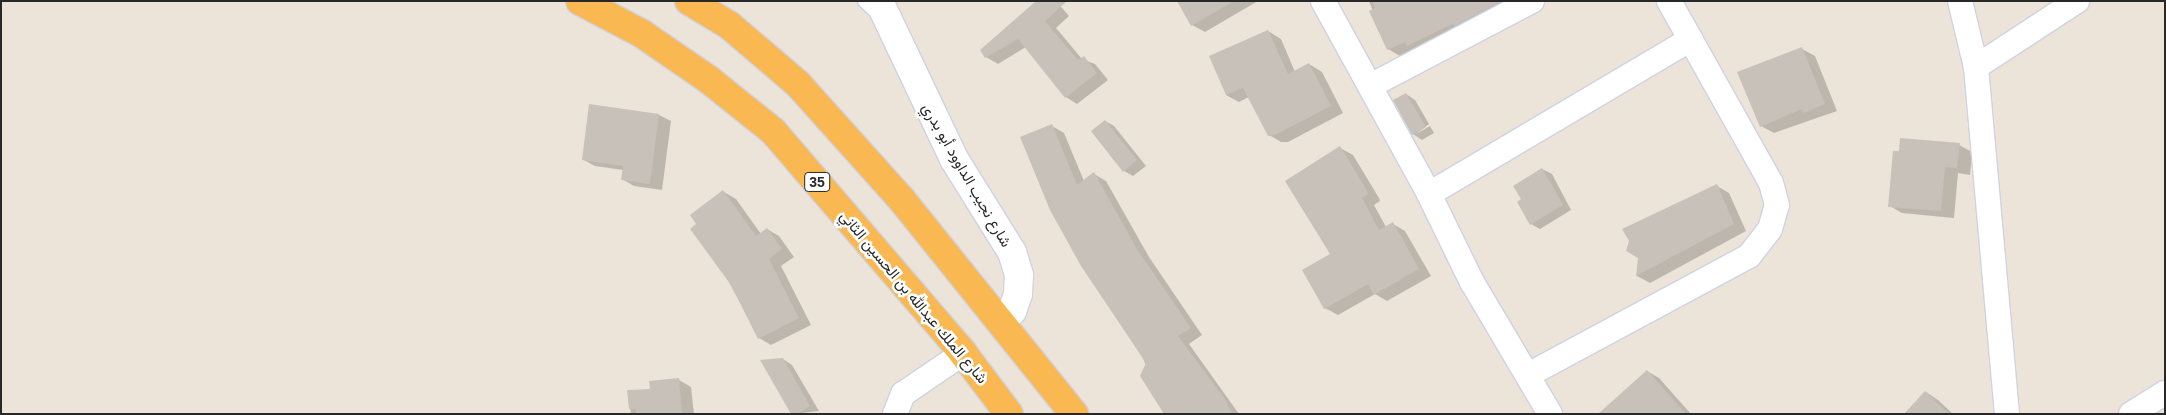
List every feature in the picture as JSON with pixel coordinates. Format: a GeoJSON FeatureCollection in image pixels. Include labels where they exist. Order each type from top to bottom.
{"type":"FeatureCollection","features":[{"type":"Feature","properties":{"kind":"highway","name":"شارع الملك عبدالله بن الحسين الثاني"},"geometry":{"type":"LineString","coordinates":[[580,1],[649,38],[708,79],[773,131],[963,353],[1010,414]]}},
{"type":"Feature","properties":{"kind":"highway"},"geometry":{"type":"LineString","coordinates":[[689,1],[728,25],[798,84],[902,200],[1074,414]]}},
{"type":"Feature","properties":{"kind":"street"},"geometry":{"type":"LineString","coordinates":[[1323,1],[1429,194],[1472,282],[1550,414]]}},
{"type":"Feature","properties":{"kind":"street"},"geometry":{"type":"LineString","coordinates":[[1370,86],[1532,1]]}},
{"type":"Feature","properties":{"kind":"street"},"geometry":{"type":"LineString","coordinates":[[1528,375],[1749,256],[1770,229],[1777,205],[1772,183],[1669,1]]}},
{"type":"Feature","properties":{"kind":"street"},"geometry":{"type":"LineString","coordinates":[[1960,1],[1976,67],[2007,414]]}},
{"type":"Feature","properties":{"kind":"street"},"geometry":{"type":"LineString","coordinates":[[1976,67],[2078,1]]}},
{"type":"Feature","properties":{"kind":"street","name":"شارع نجيب الداوود أبو بدري"},"geometry":{"type":"LineString","coordinates":[[884,13],[954,159],[1012,252],[1020,275],[1018,294],[1012,311],[1001,322]]}},
{"type":"Feature","properties":{"kind":"street"},"geometry":{"type":"LineString","coordinates":[[1429,194],[1691,39]]}},
{"type":"Feature","properties":{"kind":"street"},"geometry":{"type":"LineString","coordinates":[[894,414],[903,394],[963,353]]}},
{"type":"Feature","properties":{"kind":"street"},"geometry":{"type":"LineString","coordinates":[[2131,414],[2165,393]]}},
{"type":"Feature","properties":{"kind":"lane"},"geometry":{"type":"LineString","coordinates":[[863,1],[884,13]]}},
{"type":"Feature","properties":{"kind":"building"},"geometry":{"type":"Polygon","coordinates":[[[1036,1],[1067,1],[1045,21],[1078,60],[1084,56],[1097,73],[1065,98],[1018,39],[985,58],[980,50],[1036,1]]]}},
{"type":"Feature","properties":{"kind":"building"},"geometry":{"type":"Polygon","coordinates":[[[1177,1],[1234,1],[1191,26],[1177,1]]]}},
{"type":"Feature","properties":{"kind":"building"},"geometry":{"type":"Polygon","coordinates":[[[1372,1],[1502,1],[1454,26],[1453,24],[1407,46],[1405,42],[1387,50],[1369,11],[1375,8],[1372,1]]]}},
{"type":"Feature","properties":{"kind":"building"},"geometry":{"type":"Polygon","coordinates":[[[1268,30],[1288,74],[1309,63],[1331,106],[1275,135],[1268,136],[1243,88],[1226,95],[1209,56],[1268,30]]]}},
{"type":"Feature","properties":{"kind":"building"},"geometry":{"type":"Polygon","coordinates":[[[1802,47],[1825,104],[1803,113],[1802,109],[1760,127],[1737,72],[1802,47]]]}},
{"type":"Feature","properties":{"kind":"building"},"geometry":{"type":"Polygon","coordinates":[[[1406,93],[1426,127],[1412,135],[1393,100],[1406,93]]]}},
{"type":"Feature","properties":{"kind":"building"},"geometry":{"type":"Polygon","coordinates":[[[589,104],[659,114],[650,184],[621,180],[623,166],[582,160],[589,104]]]}},
{"type":"Feature","properties":{"kind":"building"},"geometry":{"type":"Polygon","coordinates":[[[1105,120],[1137,160],[1123,172],[1091,131],[1105,120]]]}},
{"type":"Feature","properties":{"kind":"building"},"geometry":{"type":"Polygon","coordinates":[[[1052,124],[1077,185],[1094,172],[1137,249],[1191,328],[1178,336],[1225,399],[1232,414],[1164,414],[1140,376],[1146,363],[1081,266],[1050,210],[1020,137],[1052,124]]]}},
{"type":"Feature","properties":{"kind":"building"},"geometry":{"type":"Polygon","coordinates":[[[1900,138],[1960,143],[1957,168],[1945,167],[1941,211],[1888,207],[1893,151],[1899,151],[1900,138]]]}},
{"type":"Feature","properties":{"kind":"building"},"geometry":{"type":"Polygon","coordinates":[[[1340,146],[1366,189],[1368,194],[1362,198],[1379,230],[1393,222],[1419,269],[1374,295],[1368,284],[1324,309],[1302,270],[1330,254],[1285,181],[1340,146]]]}},
{"type":"Feature","properties":{"kind":"building"},"geometry":{"type":"Polygon","coordinates":[[[1542,168],[1563,205],[1530,225],[1517,202],[1521,199],[1513,186],[1542,168]]]}},
{"type":"Feature","properties":{"kind":"building"},"geometry":{"type":"Polygon","coordinates":[[[1717,184],[1734,224],[1636,276],[1638,258],[1626,251],[1629,241],[1622,229],[1717,184]]]}},
{"type":"Feature","properties":{"kind":"building"},"geometry":{"type":"Polygon","coordinates":[[[723,190],[756,236],[767,228],[782,249],[769,259],[799,318],[758,339],[731,285],[690,229],[696,224],[690,215],[723,190]]]}},
{"type":"Feature","properties":{"kind":"building"},"geometry":{"type":"Polygon","coordinates":[[[783,358],[810,406],[797,414],[791,414],[760,360],[783,358]]]}},
{"type":"Feature","properties":{"kind":"building"},"geometry":{"type":"Polygon","coordinates":[[[1647,370],[1686,414],[1598,414],[1647,370]]]}},
{"type":"Feature","properties":{"kind":"building"},"geometry":{"type":"Polygon","coordinates":[[[679,378],[682,414],[636,414],[636,409],[629,409],[627,390],[650,389],[649,381],[679,378]]]}},
{"type":"Feature","properties":{"kind":"building"},"geometry":{"type":"Polygon","coordinates":[[[1925,391],[1949,414],[1904,414],[1925,391]]]}}]}
